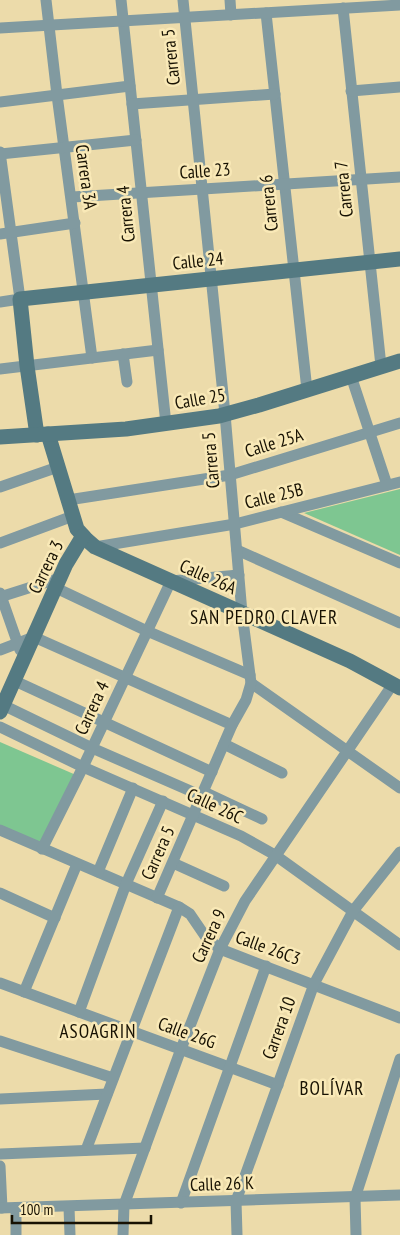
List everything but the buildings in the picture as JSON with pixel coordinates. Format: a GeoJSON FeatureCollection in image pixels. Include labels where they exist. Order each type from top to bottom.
{"type":"FeatureCollection","features":[{"type":"Feature","properties":{"kind":"street","name":"Carrera 3A"},"geometry":{"type":"LineString","coordinates":[[46,0],[92,358]]}},
{"type":"Feature","properties":{"kind":"street","name":"Carrera 4"},"geometry":{"type":"LineString","coordinates":[[121,0],[166,424]]}},
{"type":"Feature","properties":{"kind":"street","name":"Carrera 5"},"geometry":{"type":"LineString","coordinates":[[157,898],[232,725],[246,700],[251,679],[242,612],[225,414],[183,0]]}},
{"type":"Feature","properties":{"kind":"street"},"geometry":{"type":"LineString","coordinates":[[230,0],[231,15]]}},
{"type":"Feature","properties":{"kind":"street"},"geometry":{"type":"LineString","coordinates":[[278,0],[279,12]]}},
{"type":"Feature","properties":{"kind":"street"},"geometry":{"type":"LineString","coordinates":[[0,28],[266,13],[320,5],[400,5]]}},
{"type":"Feature","properties":{"kind":"street","name":"Carrera 7"},"geometry":{"type":"LineString","coordinates":[[341,6],[381,366]]}},
{"type":"Feature","properties":{"kind":"street","name":"Carrera 6"},"geometry":{"type":"LineString","coordinates":[[266,13],[307,390]]}},
{"type":"Feature","properties":{"kind":"street"},"geometry":{"type":"LineString","coordinates":[[0,102],[130,86]]}},
{"type":"Feature","properties":{"kind":"street"},"geometry":{"type":"LineString","coordinates":[[351,90],[400,87]]}},
{"type":"Feature","properties":{"kind":"street"},"geometry":{"type":"LineString","coordinates":[[132,104],[275,94]]}},
{"type":"Feature","properties":{"kind":"street"},"geometry":{"type":"LineString","coordinates":[[0,154],[136,140]]}},
{"type":"Feature","properties":{"kind":"street","name":"Carrera 3"},"geometry":{"type":"LineString","coordinates":[[0,154],[5,233],[20,299],[27,366],[43,435],[58,468],[78,529],[83,536],[73,551],[1,708]]}},
{"type":"Feature","properties":{"kind":"street","name":"Calle 23"},"geometry":{"type":"LineString","coordinates":[[72,197],[400,177]]}},
{"type":"Feature","properties":{"kind":"street"},"geometry":{"type":"LineString","coordinates":[[5,233],[75,224]]}},
{"type":"Feature","properties":{"kind":"street","name":"Calle 24"},"geometry":{"type":"LineString","coordinates":[[0,302],[400,259]]}},
{"type":"Feature","properties":{"kind":"street"},"geometry":{"type":"LineString","coordinates":[[0,369],[158,350]]}},
{"type":"Feature","properties":{"kind":"street"},"geometry":{"type":"LineString","coordinates":[[122,354],[127,382]]}},
{"type":"Feature","properties":{"kind":"street","name":"Calle 25"},"geometry":{"type":"LineString","coordinates":[[0,438],[126,429],[225,414],[400,361]]}},
{"type":"Feature","properties":{"kind":"street"},"geometry":{"type":"LineString","coordinates":[[351,376],[387,485]]}},
{"type":"Feature","properties":{"kind":"street","name":"Calle 25A"},"geometry":{"type":"LineString","coordinates":[[68,500],[230,475],[400,423]]}},
{"type":"Feature","properties":{"kind":"street"},"geometry":{"type":"LineString","coordinates":[[0,487],[58,468]]}},
{"type":"Feature","properties":{"kind":"street","name":"Calle 25B"},"geometry":{"type":"LineString","coordinates":[[95,547],[234,524],[400,482]]}},
{"type":"Feature","properties":{"kind":"street"},"geometry":{"type":"LineString","coordinates":[[281,512],[400,563]]}},
{"type":"Feature","properties":{"kind":"street"},"geometry":{"type":"LineString","coordinates":[[0,543],[73,516]]}},
{"type":"Feature","properties":{"kind":"street","name":"Calle 26A"},"geometry":{"type":"LineString","coordinates":[[83,536],[95,547],[350,661],[397,686]]}},
{"type":"Feature","properties":{"kind":"street"},"geometry":{"type":"LineString","coordinates":[[237,550],[400,623]]}},
{"type":"Feature","properties":{"kind":"street"},"geometry":{"type":"LineString","coordinates":[[171,581],[239,575]]}},
{"type":"Feature","properties":{"kind":"street","name":"Carrera 4"},"geometry":{"type":"LineString","coordinates":[[42,849],[171,581]]}},
{"type":"Feature","properties":{"kind":"street"},"geometry":{"type":"LineString","coordinates":[[23,662],[0,595],[58,583],[147,631],[251,679],[400,788]]}},
{"type":"Feature","properties":{"kind":"street"},"geometry":{"type":"LineString","coordinates":[[0,650],[34,637],[232,725]]}},
{"type":"Feature","properties":{"kind":"street"},"geometry":{"type":"LineString","coordinates":[[15,681],[212,772]]}},
{"type":"Feature","properties":{"kind":"street","name":"Carrera 9"},"geometry":{"type":"LineString","coordinates":[[123,1235],[124,1205],[220,949],[245,901],[275,855],[347,751],[397,686]]}},
{"type":"Feature","properties":{"kind":"street"},"geometry":{"type":"LineString","coordinates":[[1,708],[262,819]]}},
{"type":"Feature","properties":{"kind":"street","name":"Calle 26C"},"geometry":{"type":"LineString","coordinates":[[0,727],[83,767],[241,836],[275,855],[400,945]]}},
{"type":"Feature","properties":{"kind":"street"},"geometry":{"type":"LineString","coordinates":[[224,744],[282,773]]}},
{"type":"Feature","properties":{"kind":"street"},"geometry":{"type":"LineString","coordinates":[[98,872],[133,788]]}},
{"type":"Feature","properties":{"kind":"street"},"geometry":{"type":"LineString","coordinates":[[79,1012],[126,884],[163,801]]}},
{"type":"Feature","properties":{"kind":"street","name":"Calle 26C3"},"geometry":{"type":"LineString","coordinates":[[0,830],[179,907],[190,914],[205,936],[220,949],[400,1018]]}},
{"type":"Feature","properties":{"kind":"street","name":"Carrera 10"},"geometry":{"type":"LineString","coordinates":[[237,1235],[236,1201],[314,984],[353,911],[400,852]]}},
{"type":"Feature","properties":{"kind":"street"},"geometry":{"type":"LineString","coordinates":[[24,992],[77,864]]}},
{"type":"Feature","properties":{"kind":"street"},"geometry":{"type":"LineString","coordinates":[[172,864],[224,886]]}},
{"type":"Feature","properties":{"kind":"street"},"geometry":{"type":"LineString","coordinates":[[0,893],[55,918]]}},
{"type":"Feature","properties":{"kind":"street"},"geometry":{"type":"LineString","coordinates":[[86,1150],[179,907]]}},
{"type":"Feature","properties":{"kind":"street"},"geometry":{"type":"LineString","coordinates":[[181,1203],[266,966]]}},
{"type":"Feature","properties":{"kind":"street","name":"Calle 26G"},"geometry":{"type":"LineString","coordinates":[[0,983],[278,1084]]}},
{"type":"Feature","properties":{"kind":"street"},"geometry":{"type":"LineString","coordinates":[[0,1040],[113,1078]]}},
{"type":"Feature","properties":{"kind":"street"},"geometry":{"type":"LineString","coordinates":[[356,1235],[355,1198],[399,1063]]}},
{"type":"Feature","properties":{"kind":"street"},"geometry":{"type":"LineString","coordinates":[[0,1099],[107,1094]]}},
{"type":"Feature","properties":{"kind":"street"},"geometry":{"type":"LineString","coordinates":[[0,1154],[144,1148]]}},
{"type":"Feature","properties":{"kind":"street"},"geometry":{"type":"LineString","coordinates":[[0,1166],[1,1208]]}},
{"type":"Feature","properties":{"kind":"street","name":"Calle 26 K"},"geometry":{"type":"LineString","coordinates":[[1,1208],[400,1196]]}},
{"type":"Feature","properties":{"kind":"street"},"geometry":{"type":"LineString","coordinates":[[69,1207],[70,1235]]}},
{"type":"Feature","properties":{"kind":"street"},"geometry":{"type":"LineString","coordinates":[[16,1208],[16,1235]]}},
{"type":"Feature","properties":{"kind":"green space"},"geometry":{"type":"Polygon","coordinates":[[[400,489],[400,555],[304,513],[400,489]]]}},
{"type":"Feature","properties":{"kind":"green space"},"geometry":{"type":"Polygon","coordinates":[[[0,742],[76,775],[40,846],[0,827],[0,742]]]}},
{"type":"Feature","properties":{"kind":"district","name":"SAN PEDRO CLAVER"},"geometry":{"type":"Point","coordinates":[264,617]}},
{"type":"Feature","properties":{"kind":"district","name":"ASOAGRIN"},"geometry":{"type":"Point","coordinates":[98,1031]}},
{"type":"Feature","properties":{"kind":"district","name":"BOLÍVAR"},"geometry":{"type":"Point","coordinates":[332,1088]}}]}
